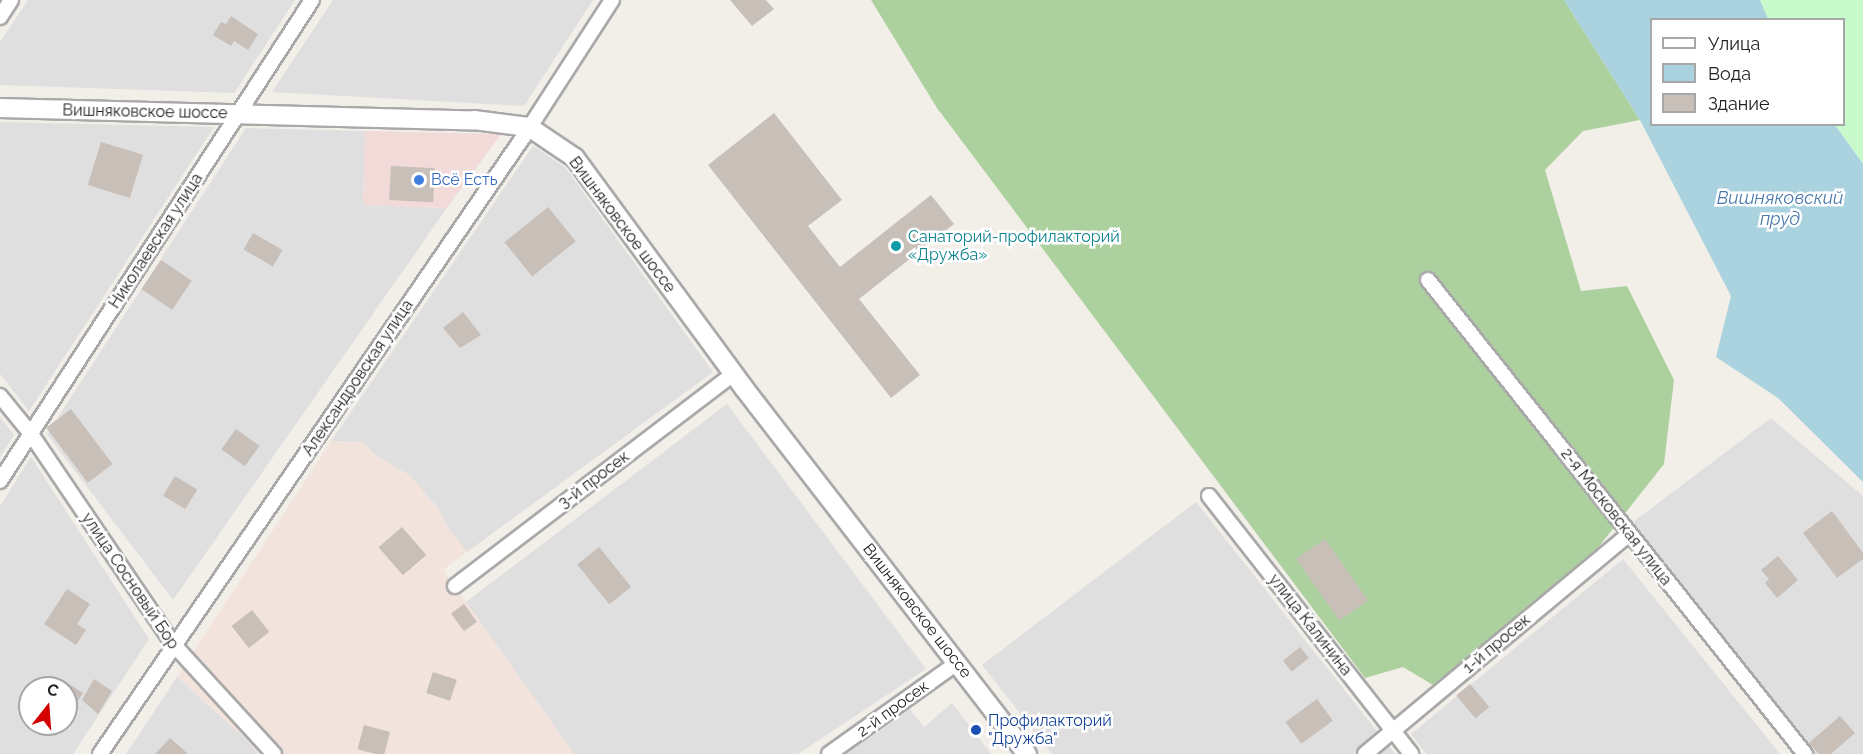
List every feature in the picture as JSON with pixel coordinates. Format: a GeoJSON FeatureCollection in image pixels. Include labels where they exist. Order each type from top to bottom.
{"type":"FeatureCollection","features":[{"type":"Feature","properties":{"kind":"street"},"geometry":{"type":"LineString","coordinates":[[0,17],[11,0]]}},
{"type":"Feature","properties":{"kind":"street","name":"Николаевская улица"},"geometry":{"type":"LineString","coordinates":[[0,481],[312,0]]}},
{"type":"Feature","properties":{"kind":"street","name":"Александровская улица"},"geometry":{"type":"LineString","coordinates":[[100,754],[530,127],[612,0]]}},
{"type":"Feature","properties":{"kind":"street","name":"Вишняковское шоссе"},"geometry":{"type":"LineString","coordinates":[[0,108],[474,120],[530,127],[575,158],[733,374],[1027,754]]}},
{"type":"Feature","properties":{"kind":"street","name":"2-я Московская улица"},"geometry":{"type":"LineString","coordinates":[[1428,280],[1804,754]]}},
{"type":"Feature","properties":{"kind":"street","name":"3-й просек"},"geometry":{"type":"LineString","coordinates":[[455,586],[733,374]]}},
{"type":"Feature","properties":{"kind":"street","name":"улица Сосновый Бор"},"geometry":{"type":"LineString","coordinates":[[0,396],[30,434],[174,645],[274,754]]}},
{"type":"Feature","properties":{"kind":"street","name":"улица Калинина"},"geometry":{"type":"LineString","coordinates":[[1209,496],[1411,754]]}},
{"type":"Feature","properties":{"kind":"street","name":"1-й просек"},"geometry":{"type":"LineString","coordinates":[[1365,754],[1629,534]]}},
{"type":"Feature","properties":{"kind":"street","name":"2-й просек"},"geometry":{"type":"LineString","coordinates":[[829,754],[957,663]]}},
{"type":"Feature","properties":{"kind":"shaded area"},"geometry":{"type":"Polygon","coordinates":[[[28,0],[295,0],[234,93],[0,85],[0,42],[28,0]]]}},
{"type":"Feature","properties":{"kind":"shaded area"},"geometry":{"type":"Polygon","coordinates":[[[333,0],[593,0],[524,106],[272,92],[333,0]]]}},
{"type":"Feature","properties":{"kind":"shaded area"},"geometry":{"type":"Polygon","coordinates":[[[0,122],[214,127],[29,411],[0,374],[0,122]]]}},
{"type":"Feature","properties":{"kind":"shaded area"},"geometry":{"type":"Polygon","coordinates":[[[246,128],[365,131],[363,205],[447,208],[173,600],[47,434],[246,128]]]}},
{"type":"Feature","properties":{"kind":"shaded area"},"geometry":{"type":"Polygon","coordinates":[[[365,131],[501,134],[447,208],[363,205],[365,131]]]}},
{"type":"Feature","properties":{"kind":"shaded area"},"geometry":{"type":"Polygon","coordinates":[[[533,146],[566,168],[713,372],[467,552],[450,531],[437,507],[409,475],[378,457],[362,442],[331,441],[533,146]]]}},
{"type":"Feature","properties":{"kind":"shaded area"},"geometry":{"type":"Polygon","coordinates":[[[727,404],[926,669],[798,754],[574,754],[466,602],[727,404]]]}},
{"type":"Feature","properties":{"kind":"shaded area"},"geometry":{"type":"Polygon","coordinates":[[[0,417],[14,435],[0,457],[0,417]]]}},
{"type":"Feature","properties":{"kind":"shaded area"},"geometry":{"type":"Polygon","coordinates":[[[1771,418],[1863,496],[1863,754],[1814,754],[1633,522],[1771,418]]]}},
{"type":"Feature","properties":{"kind":"shaded area"},"geometry":{"type":"Polygon","coordinates":[[[331,441],[362,442],[378,457],[409,475],[437,507],[450,531],[467,552],[443,570],[574,754],[258,754],[249,742],[177,677],[331,441]]]}},
{"type":"Feature","properties":{"kind":"shaded area"},"geometry":{"type":"Polygon","coordinates":[[[31,457],[149,639],[73,754],[0,754],[0,506],[31,457]]]}},
{"type":"Feature","properties":{"kind":"shaded area"},"geometry":{"type":"Polygon","coordinates":[[[1196,502],[1395,754],[1052,754],[982,665],[1196,502]]]}},
{"type":"Feature","properties":{"kind":"shaded area"},"geometry":{"type":"Polygon","coordinates":[[[1623,559],[1780,754],[1426,754],[1411,734],[1623,559]]]}},
{"type":"Feature","properties":{"kind":"shaded area"},"geometry":{"type":"Polygon","coordinates":[[[177,677],[249,742],[258,754],[126,754],[177,677]]]}},
{"type":"Feature","properties":{"kind":"shaded area"},"geometry":{"type":"Polygon","coordinates":[[[952,703],[991,754],[844,754],[909,708],[924,727],[952,703]]]}},
{"type":"Feature","properties":{"kind":"green space"},"geometry":{"type":"Polygon","coordinates":[[[871,0],[1564,0],[1640,120],[1583,131],[1545,170],[1581,291],[1627,286],[1674,380],[1664,464],[1589,559],[1433,685],[1403,667],[1365,678],[937,108],[871,0]]]}},
{"type":"Feature","properties":{"kind":"green space"},"geometry":{"type":"Polygon","coordinates":[[[1760,0],[1863,0],[1863,164],[1836,126],[1845,126],[1845,18],[1768,18],[1760,0]]]}},
{"type":"Feature","properties":{"kind":"water","name":"Вишняковский пруд"},"geometry":{"type":"Polygon","coordinates":[[[1564,0],[1760,0],[1768,18],[1650,18],[1650,126],[1836,126],[1863,164],[1863,482],[1778,398],[1716,357],[1731,296],[1640,120],[1564,0]]]}},
{"type":"Feature","properties":{"kind":"building"},"geometry":{"type":"Polygon","coordinates":[[[730,0],[766,0],[774,9],[752,26],[730,0]]]}},
{"type":"Feature","properties":{"kind":"building"},"geometry":{"type":"Polygon","coordinates":[[[231,16],[258,34],[248,50],[234,41],[231,46],[213,35],[221,22],[226,24],[231,16]]]}},
{"type":"Feature","properties":{"kind":"building","name":"Санаторий-профилакторий «Дружба»"},"geometry":{"type":"Polygon","coordinates":[[[774,113],[842,200],[808,226],[840,267],[931,195],[954,224],[859,299],[920,375],[891,398],[708,165],[774,113]]]}},
{"type":"Feature","properties":{"kind":"building"},"geometry":{"type":"Polygon","coordinates":[[[101,142],[143,155],[130,198],[88,185],[101,142]]]}},
{"type":"Feature","properties":{"kind":"building"},"geometry":{"type":"Polygon","coordinates":[[[391,166],[435,168],[433,202],[389,200],[391,166]]]}},
{"type":"Feature","properties":{"kind":"building"},"geometry":{"type":"Polygon","coordinates":[[[548,207],[576,241],[532,276],[504,242],[548,207]]]}},
{"type":"Feature","properties":{"kind":"building"},"geometry":{"type":"Polygon","coordinates":[[[253,233],[282,250],[273,266],[244,249],[253,233]]]}},
{"type":"Feature","properties":{"kind":"building"},"geometry":{"type":"Polygon","coordinates":[[[161,260],[192,281],[172,310],[141,289],[161,260]]]}},
{"type":"Feature","properties":{"kind":"building"},"geometry":{"type":"Polygon","coordinates":[[[463,312],[481,335],[460,348],[443,328],[463,312]]]}},
{"type":"Feature","properties":{"kind":"building"},"geometry":{"type":"Polygon","coordinates":[[[71,409],[113,464],[88,483],[46,428],[71,409]]]}},
{"type":"Feature","properties":{"kind":"building"},"geometry":{"type":"Polygon","coordinates":[[[236,429],[259,446],[245,466],[221,449],[236,429]]]}},
{"type":"Feature","properties":{"kind":"building"},"geometry":{"type":"Polygon","coordinates":[[[175,476],[197,489],[185,509],[163,496],[175,476]]]}},
{"type":"Feature","properties":{"kind":"building"},"geometry":{"type":"Polygon","coordinates":[[[1832,511],[1863,553],[1863,559],[1837,578],[1803,533],[1832,511]]]}},
{"type":"Feature","properties":{"kind":"building"},"geometry":{"type":"Polygon","coordinates":[[[402,527],[426,555],[403,575],[379,547],[402,527]]]}},
{"type":"Feature","properties":{"kind":"building"},"geometry":{"type":"Polygon","coordinates":[[[1325,539],[1368,600],[1339,621],[1296,559],[1325,539]]]}},
{"type":"Feature","properties":{"kind":"building"},"geometry":{"type":"Polygon","coordinates":[[[599,547],[631,587],[609,604],[577,565],[599,547]]]}},
{"type":"Feature","properties":{"kind":"building"},"geometry":{"type":"Polygon","coordinates":[[[1778,556],[1798,580],[1777,598],[1765,583],[1769,579],[1761,570],[1778,556]]]}},
{"type":"Feature","properties":{"kind":"building"},"geometry":{"type":"Polygon","coordinates":[[[67,589],[90,604],[77,624],[86,630],[76,645],[44,624],[67,589]]]}},
{"type":"Feature","properties":{"kind":"building"},"geometry":{"type":"Polygon","coordinates":[[[464,604],[477,622],[464,631],[451,613],[464,604]]]}},
{"type":"Feature","properties":{"kind":"building"},"geometry":{"type":"Polygon","coordinates":[[[252,610],[269,632],[249,648],[232,626],[252,610]]]}},
{"type":"Feature","properties":{"kind":"building"},"geometry":{"type":"Polygon","coordinates":[[[1300,647],[1309,658],[1292,672],[1283,661],[1300,647]]]}},
{"type":"Feature","properties":{"kind":"building"},"geometry":{"type":"Polygon","coordinates":[[[433,672],[457,680],[450,701],[426,693],[433,672]]]}},
{"type":"Feature","properties":{"kind":"building"},"geometry":{"type":"Polygon","coordinates":[[[94,679],[112,691],[98,714],[82,700],[94,679]]]}},
{"type":"Feature","properties":{"kind":"building"},"geometry":{"type":"Polygon","coordinates":[[[1470,684],[1489,707],[1475,719],[1456,696],[1470,684]]]}},
{"type":"Feature","properties":{"kind":"building"},"geometry":{"type":"Polygon","coordinates":[[[78,690],[83,693],[78,701],[78,690]]]}},
{"type":"Feature","properties":{"kind":"building"},"geometry":{"type":"Polygon","coordinates":[[[1317,699],[1333,721],[1301,744],[1285,722],[1317,699]]]}},
{"type":"Feature","properties":{"kind":"building"},"geometry":{"type":"Polygon","coordinates":[[[1840,716],[1855,733],[1831,754],[1819,754],[1809,743],[1840,716]]]}},
{"type":"Feature","properties":{"kind":"building"},"geometry":{"type":"Polygon","coordinates":[[[364,725],[390,732],[384,754],[358,749],[364,725]]]}},
{"type":"Feature","properties":{"kind":"building"},"geometry":{"type":"Polygon","coordinates":[[[170,738],[188,754],[155,754],[170,738]]]}},
{"type":"Feature","properties":{"kind":"place","name":"Всё Есть"},"geometry":{"type":"Point","coordinates":[419,180]}},
{"type":"Feature","properties":{"kind":"place","name":"Санаторий-профилакторий «Дружба»"},"geometry":{"type":"Point","coordinates":[896,246]}},
{"type":"Feature","properties":{"kind":"place","name":"Профилакторий \"Дружба\""},"geometry":{"type":"Point","coordinates":[976,730]}}]}
